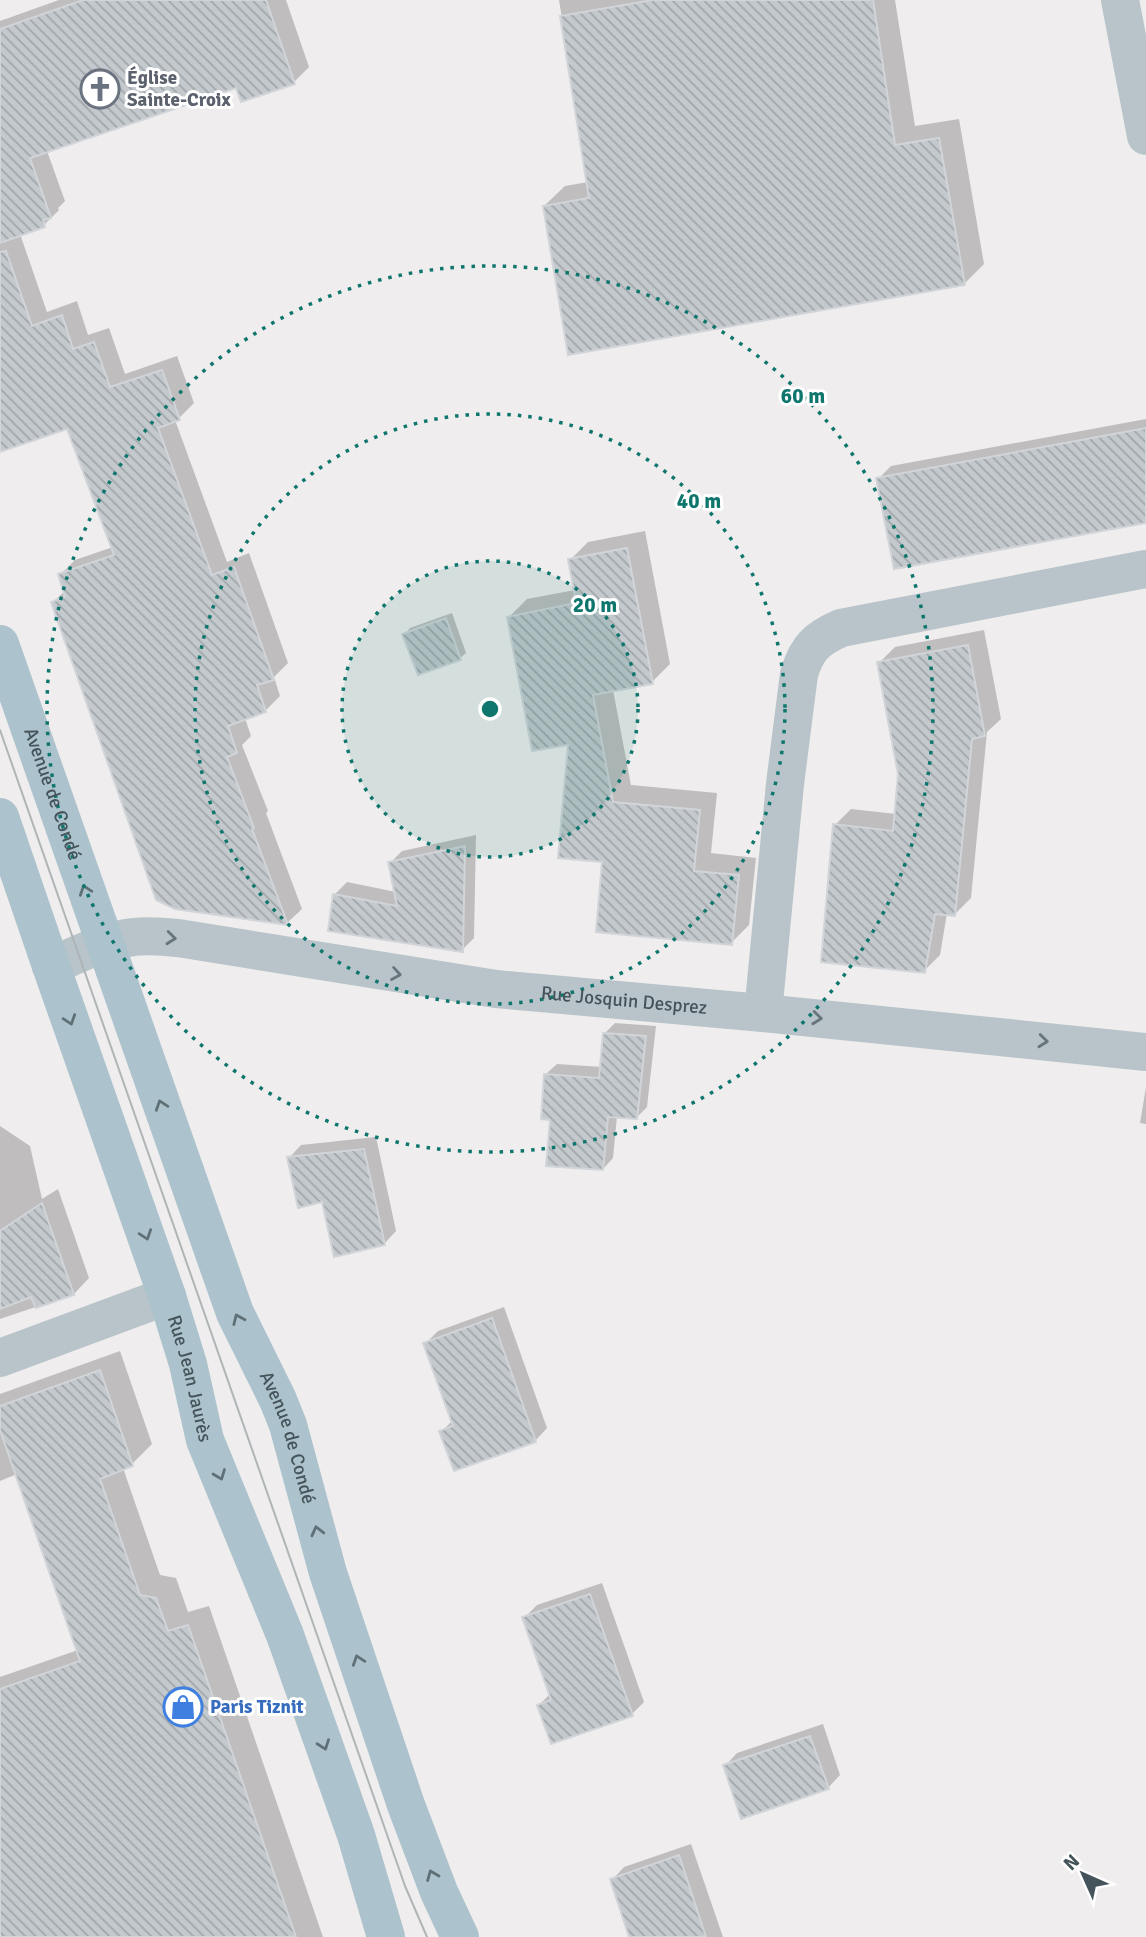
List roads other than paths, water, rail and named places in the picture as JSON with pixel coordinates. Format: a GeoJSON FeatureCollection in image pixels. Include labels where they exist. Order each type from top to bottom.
{"type":"FeatureCollection","features":[{"type":"Feature","properties":{"kind":"main road","name":"Avenue de Condé"},"geometry":{"type":"LineString","coordinates":[[0,644],[235,1313],[288,1425],[328,1573],[410,1816],[439,1892],[460,1937]]}},
{"type":"Feature","properties":{"kind":"main road","name":"Rue Jean Jaurès"},"geometry":{"type":"LineString","coordinates":[[0,817],[167,1296],[188,1364],[205,1440],[285,1635],[356,1835],[386,1937]]}},
{"type":"Feature","properties":{"kind":"street"},"geometry":{"type":"LineString","coordinates":[[1120,0],[1146,136]]}},
{"type":"Feature","properties":{"kind":"street"},"geometry":{"type":"LineString","coordinates":[[763,1013],[785,784],[799,674],[803,659],[811,647],[824,635],[841,628],[1146,569]]}},
{"type":"Feature","properties":{"kind":"street","name":"Rue Josquin Desprez"},"geometry":{"type":"LineString","coordinates":[[104,945],[133,937],[178,938],[496,989],[1146,1052]]}},
{"type":"Feature","properties":{"kind":"street"},"geometry":{"type":"LineString","coordinates":[[51,966],[104,945]]}},
{"type":"Feature","properties":{"kind":"street"},"geometry":{"type":"LineString","coordinates":[[0,1357],[167,1296]]}},
{"type":"Feature","properties":{"kind":"tram line"},"geometry":{"type":"LineString","coordinates":[[0,730],[405,1886],[427,1937]]}},
{"type":"Feature","properties":{"kind":"place","name":"Église Sainte-Croix"},"geometry":{"type":"Point","coordinates":[100,89]}},
{"type":"Feature","properties":{"kind":"place","name":"Paris Tiznit"},"geometry":{"type":"Point","coordinates":[183,1707]}}]}
